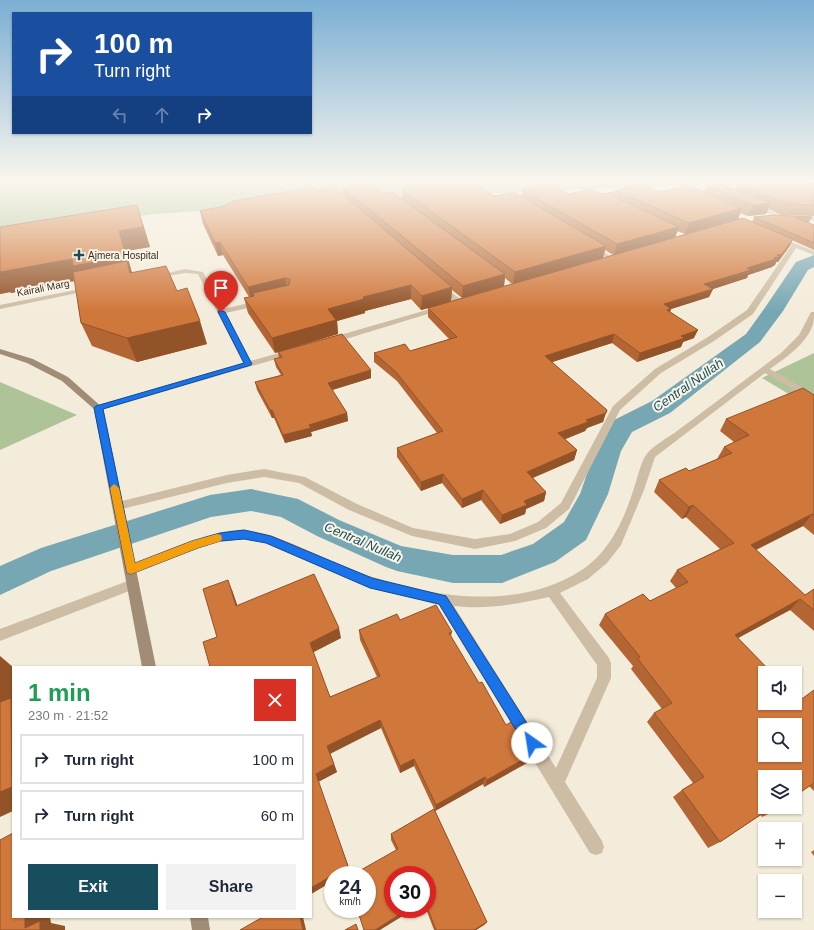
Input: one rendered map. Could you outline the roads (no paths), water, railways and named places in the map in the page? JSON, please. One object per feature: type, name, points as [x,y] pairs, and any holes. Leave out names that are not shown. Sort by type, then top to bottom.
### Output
[{"type":"main road","points":[[0,350],[30,361],[65,379],[98,408],[149,666]]},
{"type":"main road","points":[[199,918],[201,930]]},
{"type":"street","points":[[781,239],[814,253]]},
{"type":"street","points":[[587,244],[613,259]]},
{"type":"street","points":[[119,511],[228,479],[264,474],[302,480],[353,506],[412,532],[475,544],[511,538],[542,525],[565,506],[616,408],[658,371],[711,339],[750,312],[795,245]]},
{"type":"street","points":[[153,276],[183,270],[194,270],[201,273],[248,364]]},
{"type":"street","points":[[324,342],[456,304],[435,282]]},
{"type":"street","name":"Kairali Marg","points":[[0,307],[99,287]]},
{"type":"street","points":[[221,312],[267,301]]},
{"type":"street","points":[[130,565],[220,537],[244,534],[267,539],[370,583],[442,600],[476,603],[511,600],[552,591],[584,575],[603,560],[617,542],[639,490],[651,455],[765,370],[800,341],[810,325],[814,315]]},
{"type":"street","points":[[98,408],[301,349]]},
{"type":"street","points":[[765,370],[814,398]]},
{"type":"street","points":[[0,635],[133,584]]},
{"type":"street","points":[[552,591],[604,663],[604,678],[557,782]]},
{"type":"street","points":[[442,600],[557,782],[596,847]]},
{"type":"waterway","name":"Central Nullah","points":[[0,581],[41,561],[210,506],[251,500],[288,507],[328,528],[397,558],[453,569],[502,569],[544,553],[575,531],[594,494],[608,451],[623,426],[661,407],[753,338],[773,311],[787,287],[802,266],[814,260]]},
{"type":"place","name":"Ajmera Hospital","points":[[79,255]]}]
